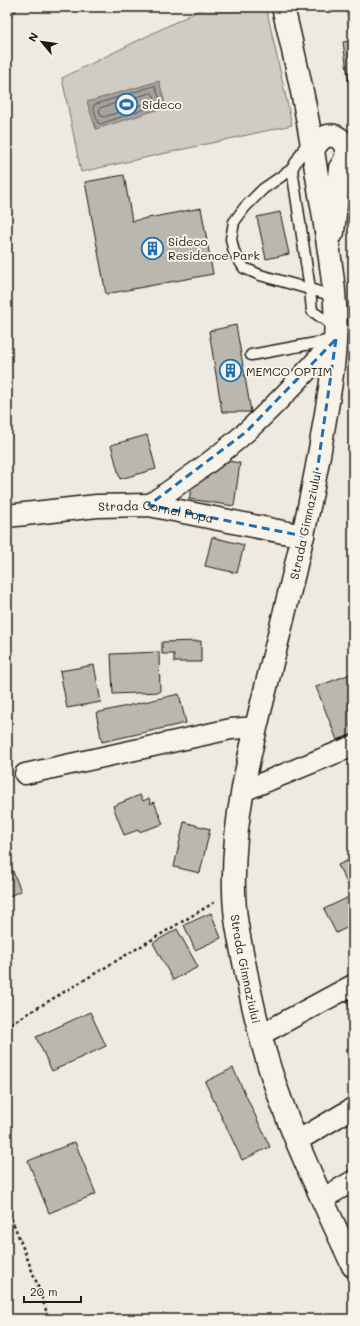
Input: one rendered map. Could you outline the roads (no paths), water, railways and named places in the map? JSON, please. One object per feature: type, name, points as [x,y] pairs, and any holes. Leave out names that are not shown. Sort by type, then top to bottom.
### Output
[{"type":"main road","points":[[283,7],[302,90],[330,142],[347,148],[348,155],[345,163],[349,169],[345,187],[336,205],[330,255]]},
{"type":"main road","points":[[302,90],[330,142]]},
{"type":"main road","points":[[316,114],[324,123],[335,129],[330,142],[330,255]]},
{"type":"main road","name":"Strada Gimnaziului","points":[[330,255],[336,333],[332,373],[319,458],[303,536],[256,727],[243,791],[236,839],[234,892],[238,926],[254,1009],[260,1035],[277,1089],[297,1141],[353,1266]]},
{"type":"main road","name":"Strada Cornel Popa","points":[[7,516],[97,506],[149,505],[303,536]]},
{"type":"street","points":[[149,505],[210,462],[275,406],[336,333]]},
{"type":"street","points":[[25,774],[231,729],[256,727]]},
{"type":"street","points":[[243,791],[353,746]]},
{"type":"street","points":[[260,1035],[353,985]]},
{"type":"street","points":[[297,1141],[353,1108]]},
{"type":"street","points":[[322,1199],[353,1181]]},
{"type":"lane","points":[[330,142],[263,190],[245,207],[234,222],[231,239],[234,252],[244,268],[260,275],[334,296]]},
{"type":"lane","points":[[292,169],[312,311],[336,333]]},
{"type":"lane","points":[[251,355],[336,333]]},
{"type":"water","points":[[7,7],[20,7],[7,20]]},
{"type":"water","name":"Sideco","points":[[159,81],[166,107],[96,129],[87,102]]},
{"type":"place","name":"Sideco","points":[[127,104]]},
{"type":"place","name":"Sideco Residence Park","points":[[153,248]]},
{"type":"place","name":"MEMCO OPTIM","points":[[230,371]]}]
